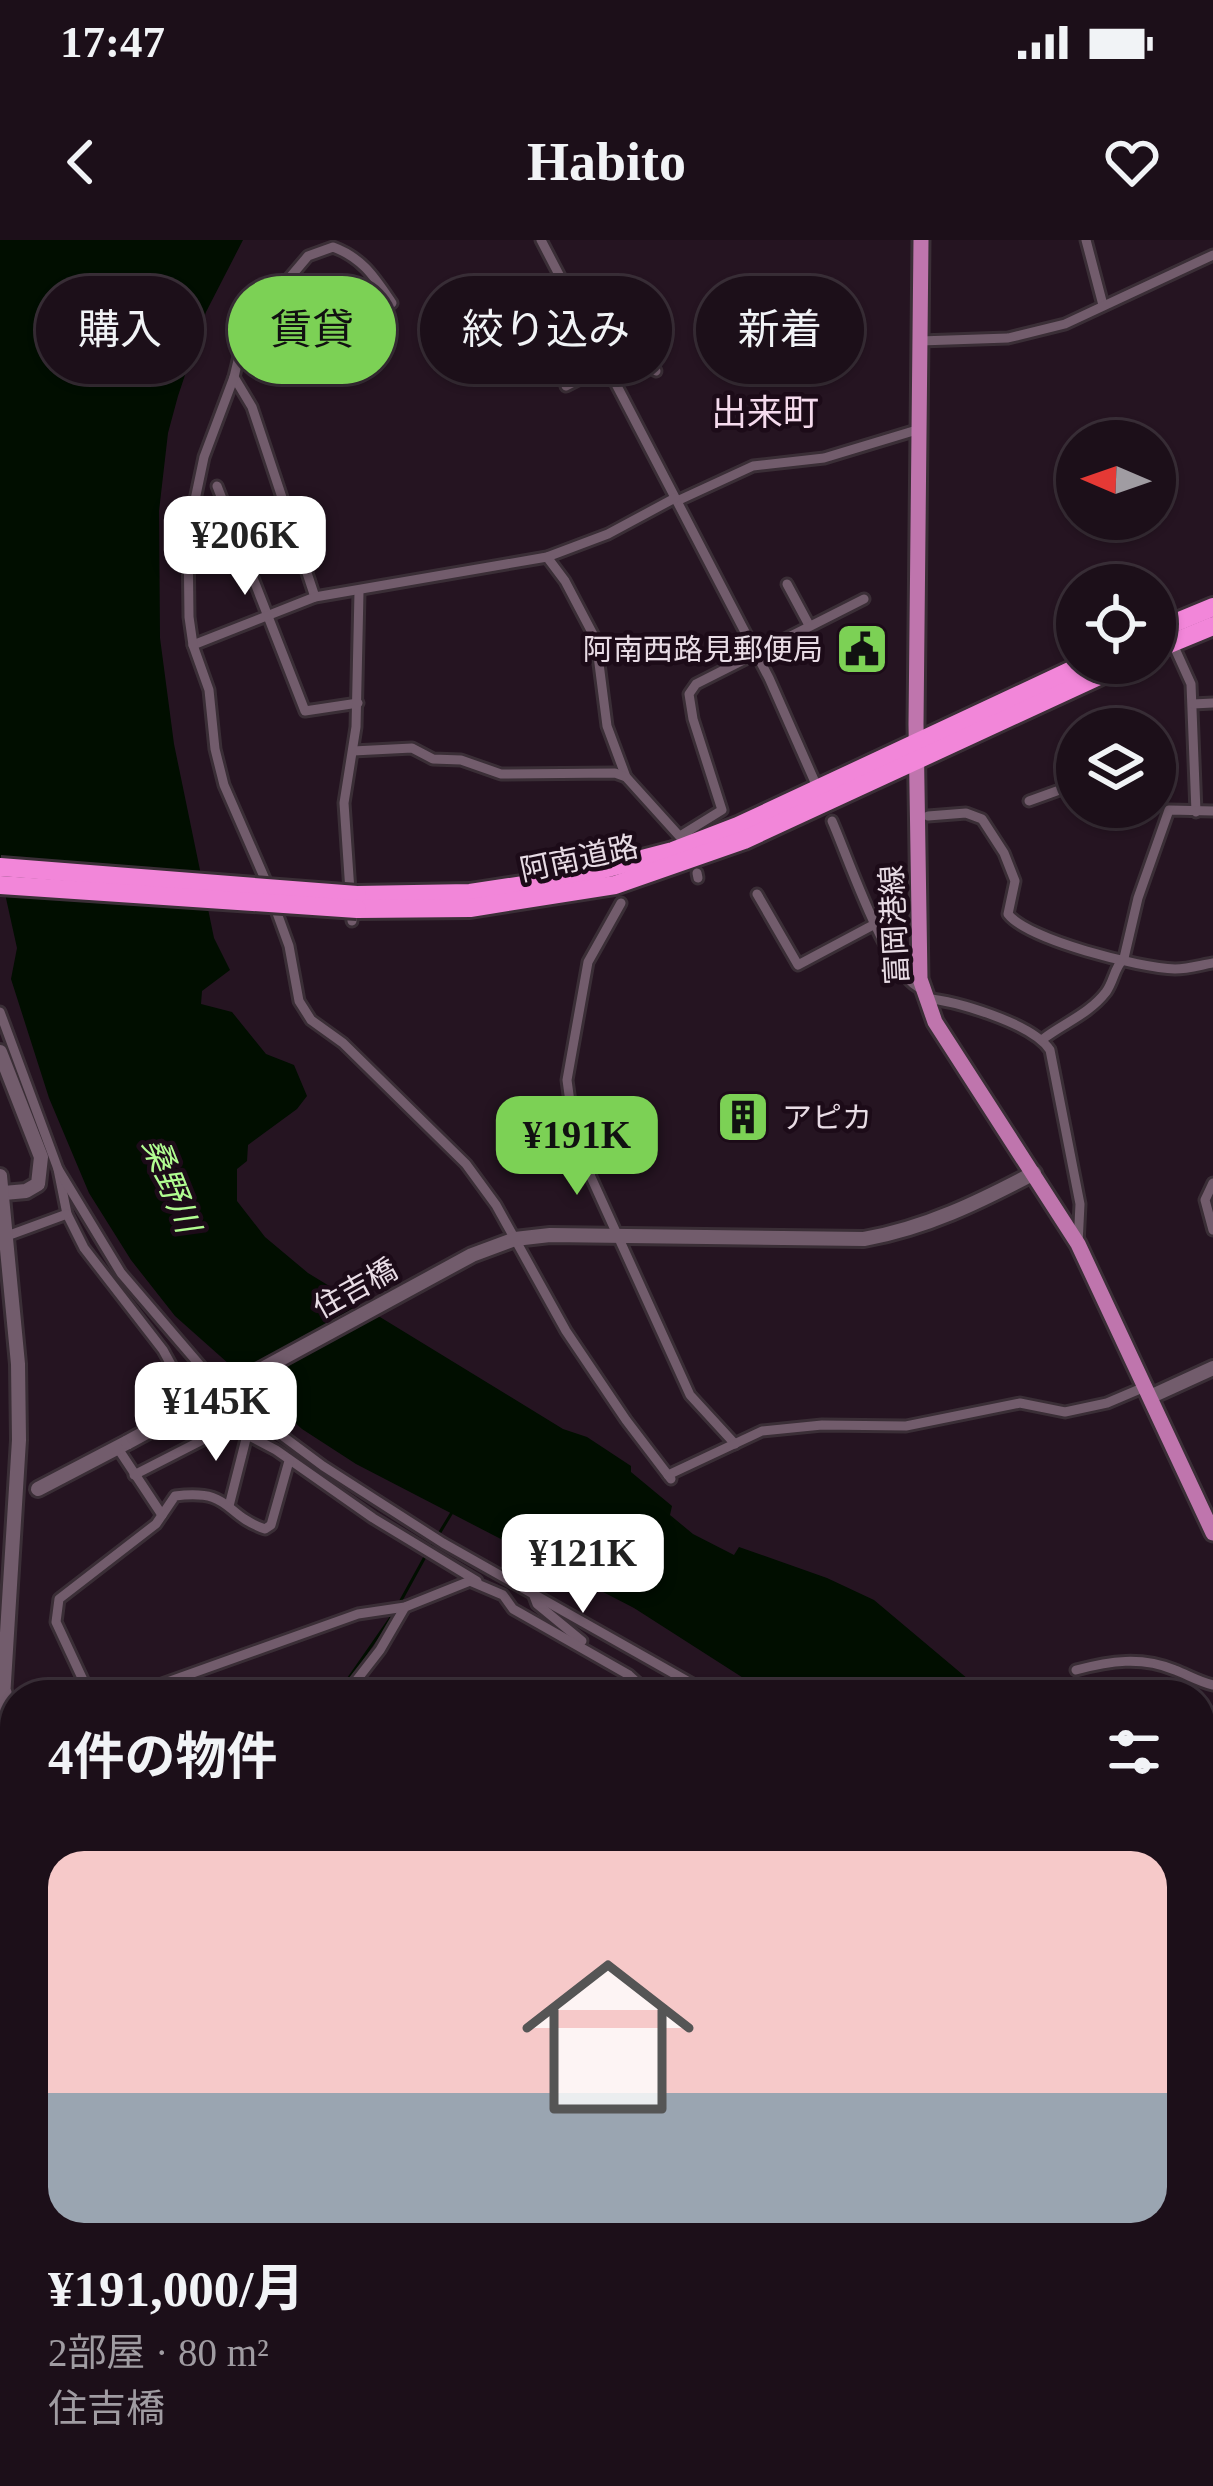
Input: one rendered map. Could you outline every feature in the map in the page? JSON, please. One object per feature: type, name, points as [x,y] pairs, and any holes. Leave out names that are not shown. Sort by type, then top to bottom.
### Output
[{"type":"highway","points":[[1176,631],[1213,608]]},
{"type":"highway","points":[[1176,636],[1213,626]]},
{"type":"highway","name":"阿南道路","points":[[0,885],[356,908],[470,908],[615,885],[744,840],[1056,680]]},
{"type":"highway","name":"阿南道路","points":[[0,866],[356,908],[470,893],[608,869],[673,851],[1077,684]]},
{"type":"main road","name":"富岡港線","points":[[921,240],[916,752],[917,956],[923,993],[935,1022],[1078,1244],[1213,1533]]},
{"type":"street","points":[[541,240],[560,276]]},
{"type":"street","points":[[1086,240],[1103,305]]},
{"type":"street","points":[[291,276],[308,256],[333,247],[364,263],[373,276]]},
{"type":"street","points":[[920,341],[1008,338],[1065,324],[1213,255]]},
{"type":"street","points":[[232,384],[192,500],[187,568],[193,645],[209,689],[224,784],[246,829],[289,946],[299,1001],[311,1020],[343,1043],[466,1163],[566,1331],[670,1477],[762,1431],[821,1425],[906,1426],[1020,1403],[1065,1412],[1149,1391],[1213,1368]]},
{"type":"street","points":[[239,384],[252,407],[315,597]]},
{"type":"street","points":[[566,386],[570,384]]},
{"type":"street","points":[[618,384],[755,652],[818,789]]},
{"type":"street","points":[[193,645],[315,597],[547,557],[608,534],[753,466],[824,458],[920,429]]},
{"type":"street","points":[[217,485],[305,711],[358,703]]},
{"type":"street","points":[[547,557],[566,580],[596,640],[607,726],[626,777],[681,837],[722,810],[693,718],[689,694],[696,684],[864,598]]},
{"type":"street","points":[[788,584],[809,625]]},
{"type":"street","points":[[356,908],[344,803],[358,703],[359,592]]},
{"type":"street","points":[[1176,663],[1191,683],[1196,812]]},
{"type":"street","points":[[1193,704],[1213,703]]},
{"type":"street","points":[[353,751],[412,748],[433,759],[461,760],[501,774],[615,773],[626,777]]},
{"type":"street","points":[[1029,801],[1056,791]]},
{"type":"street","points":[[1176,811],[1213,812]]},
{"type":"street","points":[[928,817],[966,813],[982,819],[1015,881],[1008,914],[1017,926],[1069,946],[1167,968],[1213,963]]},
{"type":"street","points":[[832,821],[888,954],[911,986],[1043,1040],[1057,1073],[1070,1138],[1081,1204],[1078,1244]]},
{"type":"street","points":[[1043,1040],[1102,996],[1124,958],[1138,898],[1163,828]]},
{"type":"street","points":[[757,895],[798,965],[875,923]]},
{"type":"street","points":[[621,903],[588,962],[567,1080],[591,1177],[691,1395],[735,1444]]},
{"type":"street","points":[[0,1012],[58,1169],[67,1214],[109,1284],[163,1349],[186,1392],[226,1424],[503,1595],[513,1609],[634,1680]]},
{"type":"street","points":[[0,1052],[42,1168],[38,1184],[26,1191],[4,1193]]},
{"type":"street","points":[[58,1169],[121,1273],[220,1392],[443,1543],[685,1680]]},
{"type":"street","points":[[512,1240],[620,1236],[864,1239],[956,1213],[1034,1173]]},
{"type":"street","points":[[0,1176],[18,1364],[5,1680]]},
{"type":"street","points":[[1213,1183],[1205,1200],[1213,1230]]},
{"type":"street","points":[[7,1236],[67,1214]]},
{"type":"street","name":"住吉橋","points":[[15,1509],[38,1489],[458,1262],[512,1240]]},
{"type":"street","points":[[134,1475],[226,1424]]},
{"type":"street","points":[[229,1506],[247,1435]]},
{"type":"street","points":[[122,1444],[134,1475],[162,1515]]},
{"type":"street","points":[[83,1680],[56,1622],[56,1606],[180,1495],[214,1495],[260,1528],[271,1525],[289,1461]]},
{"type":"street","points":[[17,1474],[24,1484],[38,1489]]},
{"type":"street","points":[[177,1680],[358,1614],[400,1607],[477,1581]]},
{"type":"street","points":[[534,1596],[537,1604],[593,1654]]},
{"type":"street","points":[[356,1680],[380,1651],[400,1607]]},
{"type":"street","points":[[1076,1670],[1128,1660],[1172,1668],[1201,1680]]},
{"type":"street","points":[[0,2424],[0,2462]]},
{"type":"water","name":"桑野川","points":[[0,240],[243,240],[204,318],[204,276],[36,276],[36,384],[182,384],[168,433],[159,511],[160,638],[174,744],[214,938],[230,970],[202,991],[201,1004],[232,1012],[266,1054],[294,1065],[307,1096],[297,1109],[248,1145],[247,1161],[237,1169],[237,1201],[265,1237],[308,1273],[631,1466],[631,1472],[672,1506],[670,1515],[693,1534],[734,1555],[739,1547],[874,1600],[969,1680],[747,1680],[634,1608],[356,1464],[302,1429],[175,1316],[131,1260],[89,1193],[49,1098],[11,979],[17,948],[0,871]]},
{"type":"waterway","points":[[431,1547],[451,1514]]},
{"type":"waterway","points":[[399,1604],[426,1555]]},
{"type":"waterway","points":[[347,1680],[394,1613]]},
{"type":"place","name":"阿南西路見郵便局","points":[[862,649]]},
{"type":"place","name":"アピカ","points":[[743,1117]]},
{"type":"district","name":"出来町","points":[[765,413]]}]
